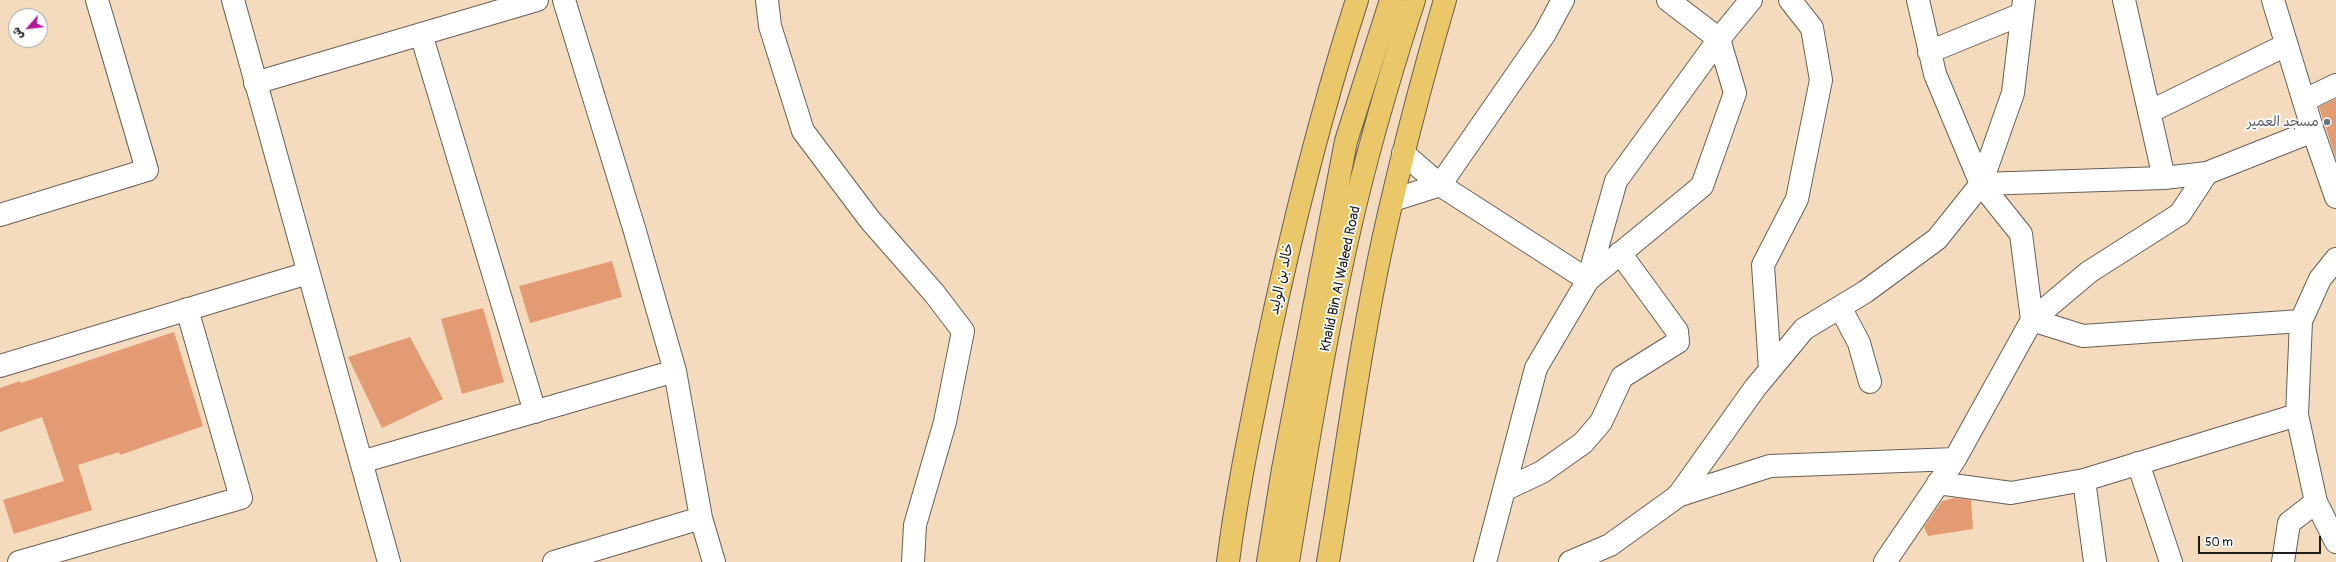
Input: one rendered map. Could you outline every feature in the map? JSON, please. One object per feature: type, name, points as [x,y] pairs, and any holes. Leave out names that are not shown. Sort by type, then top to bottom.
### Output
[{"type":"highway","name":"خالد بن الوليد","points":[[1228,562],[1237,492],[1291,234],[1336,65],[1357,0]]},
{"type":"highway","name":"Khalid Bin Al Waleed Road","points":[[1268,562],[1284,462],[1346,141],[1391,0]]},
{"type":"highway","name":"Khalid Bin Al Waleed Road","points":[[1288,562],[1324,354],[1349,235],[1397,52],[1414,0]]},
{"type":"highway","points":[[1328,562],[1364,339],[1383,240],[1403,154],[1445,0]]},
{"type":"street","points":[[0,215],[147,170],[97,0]]},
{"type":"street","points":[[232,0],[389,562]]},
{"type":"street","points":[[256,82],[537,0]]},
{"type":"street","points":[[564,0],[634,228],[675,371],[701,518],[714,562]]},
{"type":"street","points":[[767,0],[770,26],[803,131],[870,220],[934,293],[963,331],[945,422],[915,524],[913,562]]},
{"type":"street","points":[[1393,200],[1440,185],[1544,35],[1563,0]]},
{"type":"street","points":[[1588,280],[1702,186],[1735,94],[1719,39],[1668,0]]},
{"type":"street","points":[[1485,562],[1506,489],[1536,368],[1588,280],[1616,181],[1719,39],[1751,0]]},
{"type":"street","points":[[1770,369],[1763,265],[1797,199],[1821,80],[1812,28],[1790,0]]},
{"type":"street","points":[[1918,0],[1935,74],[1981,184],[2021,234],[2032,320]]},
{"type":"street","points":[[2124,0],[2164,178]]},
{"type":"street","points":[[2273,0],[2286,45],[2305,100],[2313,131],[2336,197]]},
{"type":"street","points":[[1929,52],[2023,7]]},
{"type":"street","points":[[1570,562],[1610,545],[1677,496],[1770,369],[1804,329],[1865,292],[1937,239],[1981,184],[2013,93],[2023,7]]},
{"type":"street","points":[[421,34],[535,412]]},
{"type":"street","points":[[2149,112],[2286,45]]},
{"type":"street","points":[[2305,100],[2336,85]]},
{"type":"street","points":[[1981,184],[2164,178],[2207,173],[2313,131]]},
{"type":"street","points":[[1403,154],[1440,185],[1588,280]]},
{"type":"street","points":[[1884,562],[1954,459],[2032,320],[2089,272],[2180,214],[2207,173]]},
{"type":"street","points":[[1506,489],[1542,472],[1583,443],[1601,422],[1622,377],[1678,342],[1677,331],[1620,254]]},
{"type":"street","points":[[2336,259],[2320,279],[2301,321],[2297,415],[2316,502],[2336,542]]},
{"type":"street","points":[[0,366],[308,273]]},
{"type":"street","points":[[1840,307],[1859,343],[1870,382]]},
{"type":"street","points":[[19,562],[241,498],[186,309]]},
{"type":"street","points":[[2032,320],[2083,336],[2301,321]]},
{"type":"street","points":[[361,462],[675,371]]},
{"type":"street","points":[[1938,483],[2011,493],[2084,480],[2297,415]]},
{"type":"street","points":[[1677,496],[1770,466],[1954,459]]},
{"type":"street","points":[[2138,463],[2171,562]]},
{"type":"street","points":[[2084,480],[2095,562]]},
{"type":"street","points":[[2283,562],[2289,523],[2316,502]]},
{"type":"street","points":[[554,562],[701,518]]},
{"type":"building","points":[[2336,99],[2336,159],[2319,107]]},
{"type":"building","points":[[612,261],[622,297],[530,323],[519,286]]},
{"type":"building","points":[[483,308],[504,382],[462,394],[441,319]]},
{"type":"building","points":[[174,332],[203,426],[120,455],[119,452],[78,465],[92,510],[14,534],[3,500],[64,481],[42,417],[0,432],[0,388],[20,381],[21,383]]},
{"type":"building","points":[[410,337],[443,399],[382,428],[348,357]]},
{"type":"building","points":[[1954,498],[1971,500],[1973,529],[1928,536],[1924,527],[1942,501]]},
{"type":"place","name":"مسجد العمير","points":[[2327,122]]}]
